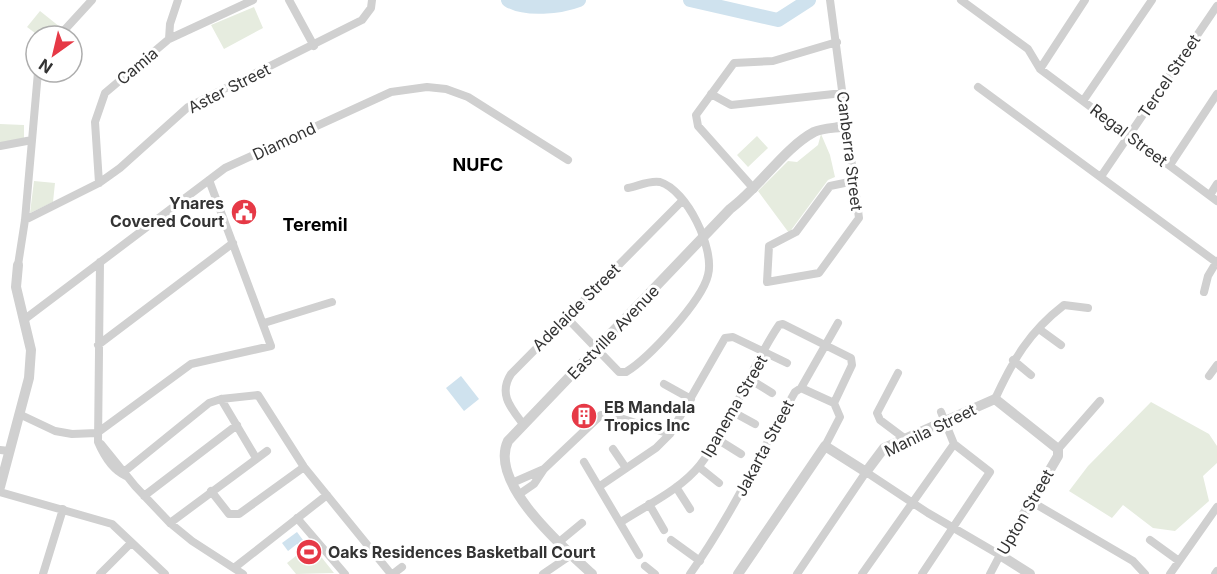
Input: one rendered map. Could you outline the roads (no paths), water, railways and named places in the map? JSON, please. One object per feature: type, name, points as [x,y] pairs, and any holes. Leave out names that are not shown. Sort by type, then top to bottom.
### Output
[{"type":"street","points":[[70,24],[92,0]]},
{"type":"street","points":[[169,39],[170,24],[178,0]]},
{"type":"street","name":"Camia","points":[[99,183],[95,122],[100,101],[105,93],[169,39],[254,0]]},
{"type":"street","points":[[289,0],[314,46]]},
{"type":"street","name":"Aster Street","points":[[25,220],[99,183],[120,168],[188,107],[362,20],[371,8],[372,0]]},
{"type":"street","name":"Canberra Street","points":[[830,0],[859,218],[819,273],[767,282],[771,244],[796,232],[830,186],[854,181]]},
{"type":"street","name":"Regal Street","points":[[961,0],[1028,49],[1040,69],[1213,198]]},
{"type":"street","points":[[1040,69],[1085,0]]},
{"type":"street","points":[[1083,101],[1152,0]]},
{"type":"street","name":"Tercel Street","points":[[1102,175],[1217,6]]},
{"type":"street","points":[[754,189],[696,122],[696,115],[737,62],[773,61],[837,42]]},
{"type":"street","points":[[0,486],[5,451],[29,378],[31,350],[26,320],[16,287],[25,220],[37,84]]},
{"type":"street","name":"Diamond","points":[[26,320],[209,180],[246,158],[391,92],[427,87],[468,97],[568,160]]},
{"type":"street","points":[[978,87],[1102,175],[1217,262],[1208,276],[1204,292]]},
{"type":"street","points":[[711,94],[731,105],[843,93]]},
{"type":"street","points":[[1170,165],[1217,94]]},
{"type":"street","name":"Eastville Avenue","points":[[592,574],[558,542],[518,495],[503,455],[508,441],[730,209],[810,135],[816,131],[846,126]]},
{"type":"street","points":[[0,146],[32,140]]},
{"type":"street","points":[[19,414],[55,431],[98,437],[191,364],[271,345],[209,180]]},
{"type":"street","points":[[566,316],[618,372],[624,373],[629,371],[694,304],[708,276],[709,253],[704,238],[682,201],[671,188],[658,182],[628,188]]},
{"type":"street","points":[[1213,198],[1217,184]]},
{"type":"street","name":"Adelaide Street","points":[[523,424],[508,403],[504,392],[508,378],[566,316],[682,201]]},
{"type":"street","points":[[98,345],[233,243]]},
{"type":"street","points":[[100,262],[98,437],[104,456],[120,473],[125,473],[170,523],[192,541],[243,574]]},
{"type":"street","points":[[264,324],[332,302]]},
{"type":"street","points":[[995,399],[1021,346],[1064,305],[1088,308]]},
{"type":"street","name":"Jakarta Street","points":[[690,574],[728,517],[795,392],[801,388],[838,323]]},
{"type":"street","name":"Ipanema Street","points":[[621,522],[676,487],[699,467],[733,412],[780,325],[783,324],[826,344]]},
{"type":"street","points":[[1039,329],[1061,345]]},
{"type":"street","points":[[600,486],[656,448],[670,434],[725,338],[733,337],[787,363]]},
{"type":"street","points":[[826,344],[851,358],[853,363],[834,403]]},
{"type":"street","points":[[1013,360],[1031,375]]},
{"type":"street","points":[[1209,376],[1217,365]]},
{"type":"street","points":[[898,373],[877,413],[880,420],[904,438]]},
{"type":"street","points":[[750,380],[772,393]]},
{"type":"street","points":[[664,384],[691,399]]},
{"type":"street","points":[[738,574],[825,446],[840,417],[834,403],[801,388]]},
{"type":"street","points":[[125,473],[209,403],[221,399],[260,396],[304,467],[392,574],[402,567]]},
{"type":"street","points":[[221,399],[256,458]]},
{"type":"street","name":"Manila Street","points":[[797,574],[880,452],[943,417],[995,399],[1059,449]]},
{"type":"street","points":[[1059,449],[1100,401]]},
{"type":"street","points":[[733,412],[755,424]]},
{"type":"street","points":[[518,495],[534,483],[544,469],[601,415],[610,415],[670,434]]},
{"type":"street","points":[[922,574],[990,472],[954,444],[943,417]]},
{"type":"street","points":[[144,495],[237,425]]},
{"type":"street","points":[[717,439],[741,454]]},
{"type":"street","points":[[861,574],[954,444]]},
{"type":"street","points":[[825,446],[912,503],[1030,574]]},
{"type":"street","points":[[613,449],[626,468]]},
{"type":"street","name":"Upton Street","points":[[990,574],[1058,456],[1059,449]]},
{"type":"street","points":[[170,523],[267,451]]},
{"type":"street","points":[[584,462],[639,555]]},
{"type":"street","points":[[211,491],[229,514],[239,514],[304,467]]},
{"type":"street","points":[[699,467],[719,483]]},
{"type":"street","points":[[512,483],[544,469]]},
{"type":"street","points":[[676,487],[690,509]]},
{"type":"street","points":[[0,492],[111,524],[165,574]]},
{"type":"street","points":[[234,568],[327,495]]},
{"type":"street","points":[[1032,502],[1133,561],[1145,574]]},
{"type":"street","points":[[649,504],[664,530]]},
{"type":"street","points":[[1170,574],[1217,507]]},
{"type":"street","points":[[43,574],[63,509]]},
{"type":"street","points":[[297,518],[345,574]]},
{"type":"street","points":[[558,542],[582,523]]},
{"type":"street","points":[[671,540],[699,561]]},
{"type":"street","points":[[1150,540],[1179,561]]},
{"type":"street","points":[[100,574],[131,543]]},
{"type":"street","points":[[543,574],[571,555]]},
{"type":"street","points":[[645,566],[655,574]]},
{"type":"water","points":[[461,376],[479,399],[464,411],[446,388]]},
{"type":"water","points":[[297,532],[306,544],[301,548],[297,544],[288,551],[282,543]]},
{"type":"waterway","points":[[508,0],[533,7],[579,0]]},
{"type":"waterway","points":[[690,0],[778,20],[809,0]]},
{"type":"place","name":"Ynares Covered Court","points":[[244,212]]},
{"type":"place","name":"EB Mandala Tropics Inc","points":[[584,416]]},
{"type":"place","name":"Oaks Residences Basketball Court","points":[[309,552]]},
{"type":"district","name":"NUFC","points":[[478,165]]},
{"type":"district","name":"Teremil","points":[[315,225]]}]
